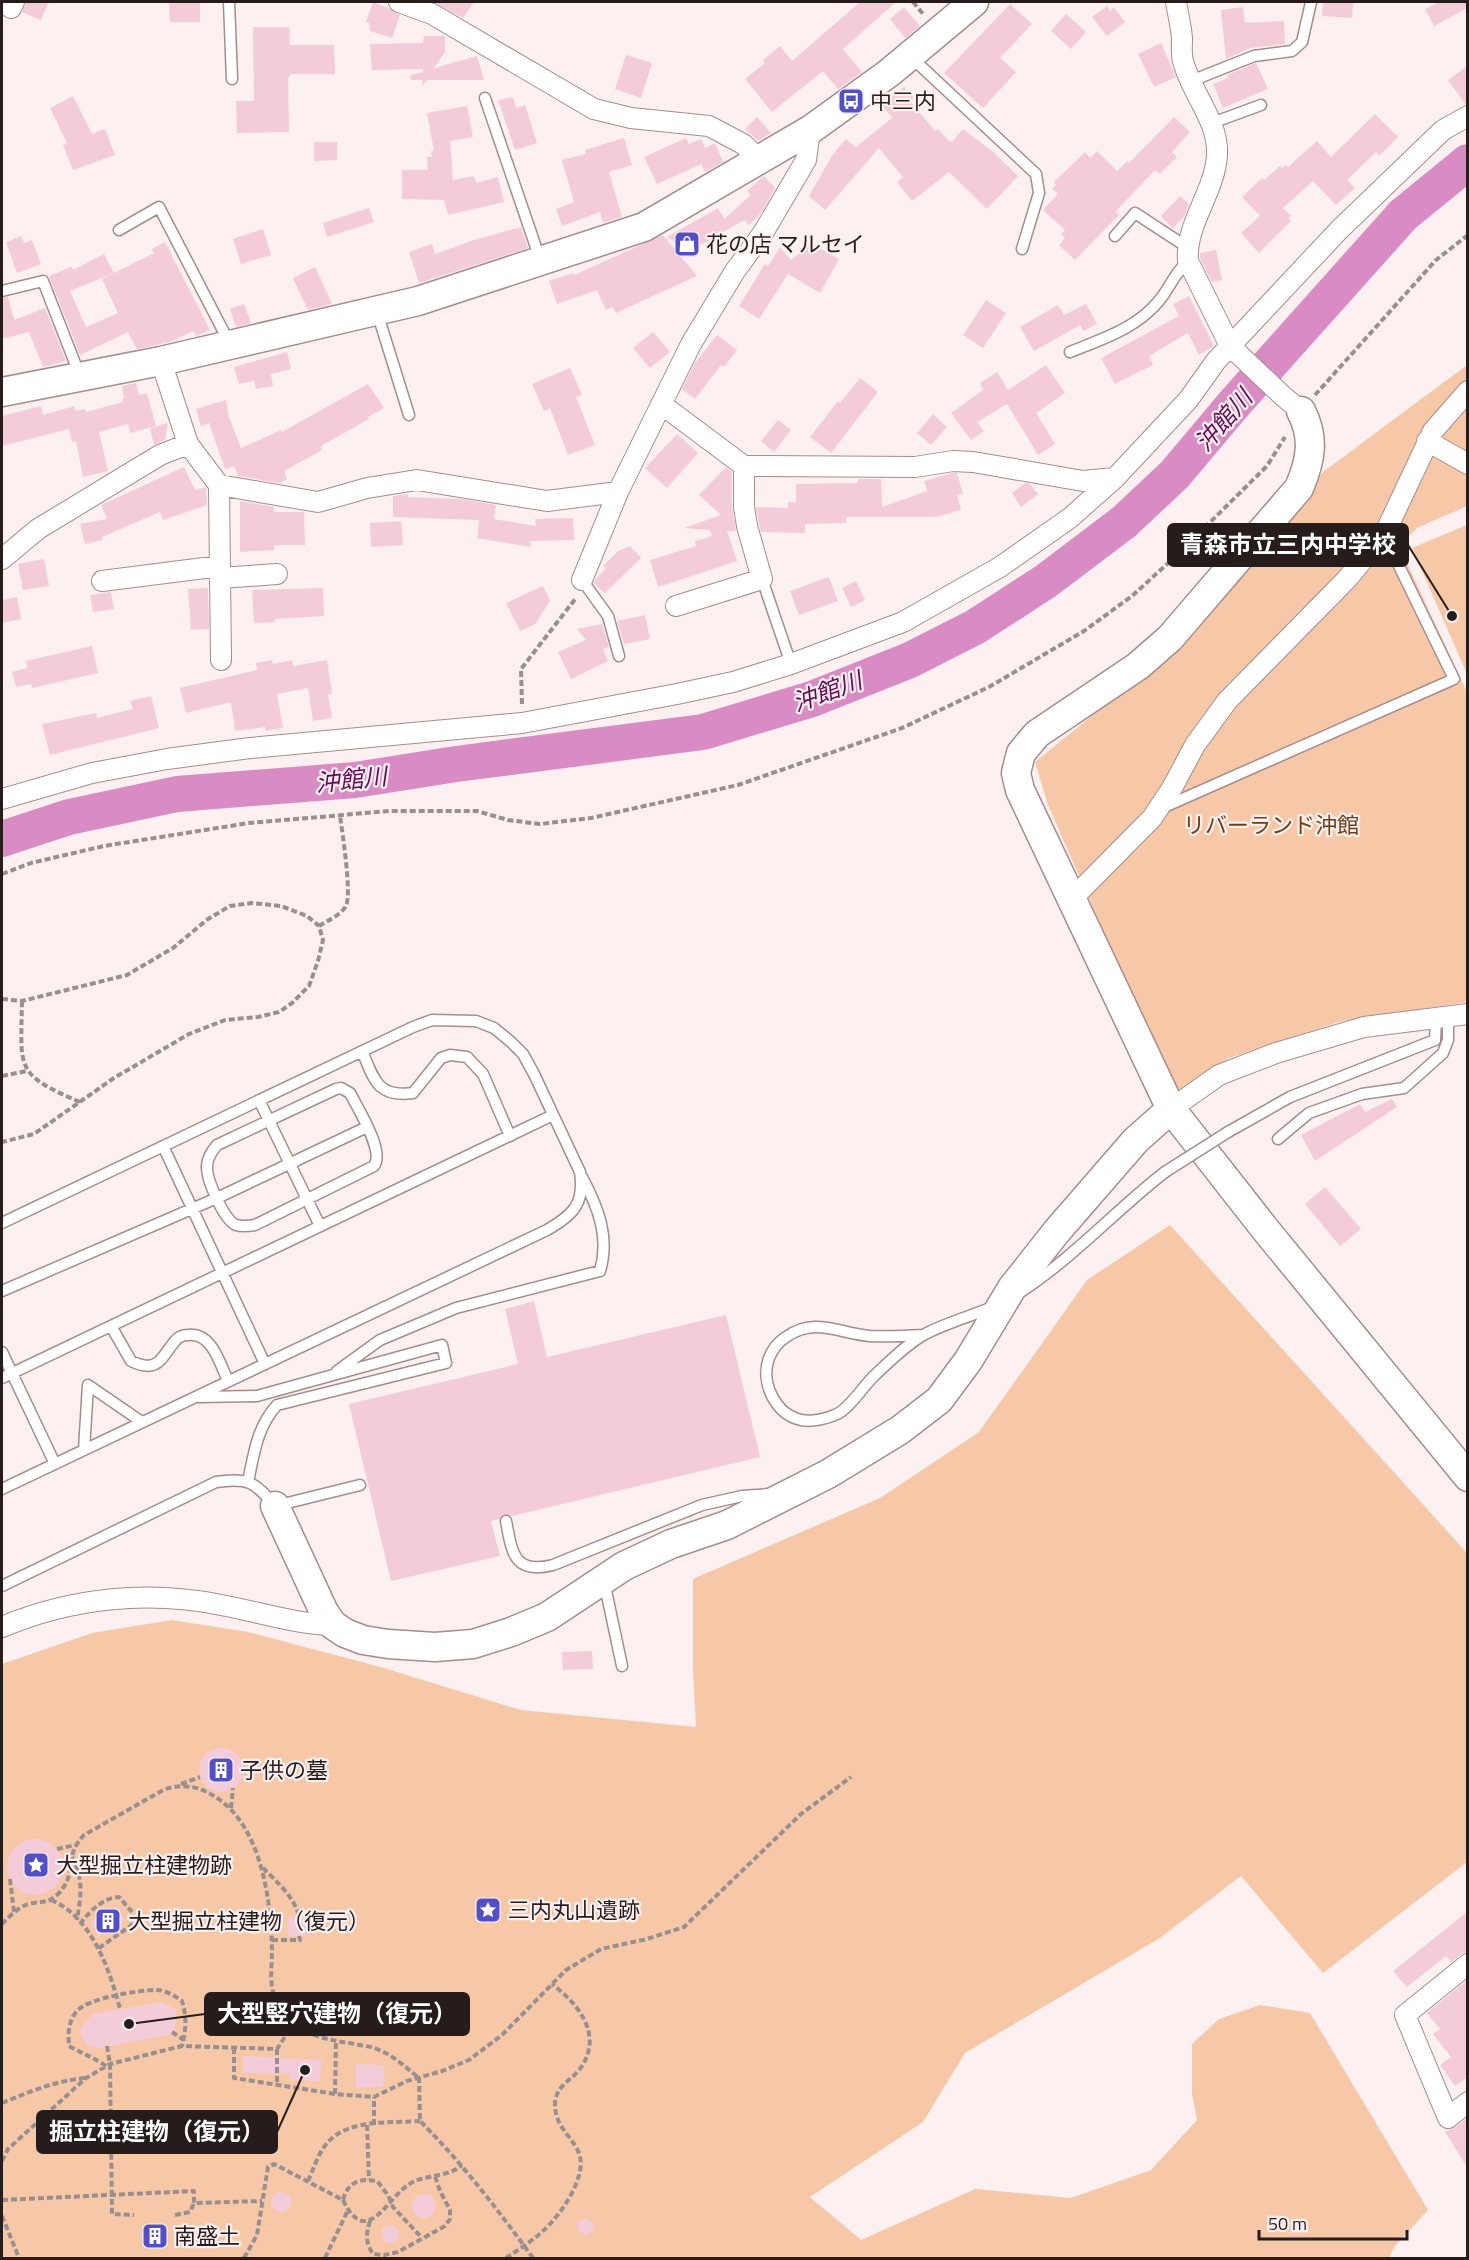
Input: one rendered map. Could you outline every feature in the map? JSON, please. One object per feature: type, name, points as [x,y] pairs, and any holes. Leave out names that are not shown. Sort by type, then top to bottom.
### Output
[{"type":"street","points":[[399,2],[436,8],[594,110],[631,118],[709,126],[743,144],[760,160]]},
{"type":"street","points":[[2,392],[160,362],[417,302],[644,227],[810,130],[974,2]]},
{"type":"street","points":[[1176,2],[1183,59],[1212,123],[1217,155],[1205,201],[1191,231],[1187,254],[1234,351],[1293,404],[1309,425],[1308,466],[1299,488],[1170,638],[1138,666],[1037,734],[1021,753],[1016,773],[1020,790],[1171,1109],[1265,1229],[1467,1477]]},
{"type":"street","points":[[2,799],[92,773],[167,759],[250,748],[522,723],[688,691],[733,682],[791,664],[903,622],[990,573],[1070,518],[1115,478],[1188,400],[1216,361],[1234,351],[1339,230],[1443,130],[1467,116]]},
{"type":"street","points":[[582,580],[618,492],[712,308],[763,233],[806,160],[810,130]]},
{"type":"street","points":[[160,362],[188,444],[219,485],[221,660]]},
{"type":"street","points":[[1072,899],[1152,818],[1195,745],[1227,701],[1346,580],[1384,535],[1427,441],[1467,391]]},
{"type":"street","points":[[661,404],[744,466],[915,468],[953,461],[974,462],[1037,475],[1083,481],[1115,478]]},
{"type":"street","points":[[1427,441],[1467,464]]},
{"type":"street","points":[[2,558],[38,529],[160,455],[188,444]]},
{"type":"street","points":[[676,606],[762,579],[747,526],[744,507],[744,466]]},
{"type":"street","points":[[219,485],[318,502],[367,488],[417,480],[547,501],[618,492]]},
{"type":"street","points":[[102,581],[220,572],[277,574]]},
{"type":"street","points":[[275,1506],[324,1612],[333,1625],[345,1633],[363,1640],[388,1644],[435,1647],[473,1644],[511,1632],[547,1617],[624,1566],[671,1544],[727,1525],[828,1474],[900,1430],[939,1400],[969,1361],[1012,1288],[1057,1231],[1136,1140],[1171,1109],[1220,1076],[1276,1053],[1364,1027],[1451,1017]]},
{"type":"street","points":[[2,1628],[25,1617],[72,1605],[125,1597],[175,1598],[220,1604],[307,1624],[333,1625]]},
{"type":"street","points":[[1467,1964],[1405,2015],[1448,2118],[1467,2102]]},
{"type":"lane","points":[[229,2],[232,79]]},
{"type":"lane","points":[[1191,81],[1254,56],[1292,51],[1302,42],[1311,2]]},
{"type":"lane","points":[[909,55],[1036,174],[1039,194],[1022,249]]},
{"type":"lane","points":[[485,98],[541,262]]},
{"type":"lane","points":[[1212,123],[1261,105]]},
{"type":"lane","points":[[120,230],[159,207],[231,345]]},
{"type":"lane","points":[[1070,352],[1129,327],[1147,315],[1161,300],[1187,254],[1135,213],[1115,236]]},
{"type":"lane","points":[[2,291],[43,281],[80,377]]},
{"type":"lane","points":[[376,311],[409,415]]},
{"type":"lane","points":[[1158,809],[1454,679],[1384,535]]},
{"type":"lane","points":[[762,579],[791,664]]},
{"type":"lane","points":[[582,580],[608,616],[619,656]]},
{"type":"lane","points":[[924,1335],[868,1336],[808,1326],[796,1330],[773,1349],[768,1361],[767,1377],[770,1392],[778,1405],[802,1420],[820,1419],[839,1414],[874,1376],[924,1335],[1003,1304],[1047,1275],[1135,1195],[1165,1172],[1228,1132],[1290,1097],[1435,1040],[1451,1017]]},
{"type":"lane","points":[[1278,1139],[1309,1113],[1362,1094],[1404,1088],[1443,1053],[1448,1040],[1451,1017]]},
{"type":"lane","points":[[2,1223],[362,1051],[432,1020],[476,1021],[494,1028],[523,1054],[597,1206],[604,1236],[605,1255],[600,1271],[456,1308],[380,1340],[332,1375]]},
{"type":"lane","points":[[362,1051],[375,1082],[384,1091],[401,1095],[413,1093],[441,1058],[450,1055],[467,1057],[483,1074],[510,1136]]},
{"type":"lane","points":[[341,1088],[350,1093],[367,1127],[378,1155],[374,1166],[255,1225],[235,1224],[228,1218],[207,1175],[208,1160],[217,1145],[336,1089],[341,1088]]},
{"type":"lane","points":[[259,1101],[320,1226]]},
{"type":"lane","points":[[7,1376],[553,1115]]},
{"type":"lane","points":[[2,1291],[217,1198],[367,1127]]},
{"type":"lane","points":[[163,1146],[265,1364]]},
{"type":"lane","points":[[2,1489],[563,1220],[575,1209],[580,1197],[582,1186],[580,1172]]},
{"type":"lane","points":[[111,1326],[131,1361],[147,1366],[157,1364],[176,1340],[184,1335],[194,1334],[201,1337],[213,1348],[228,1381]]},
{"type":"lane","points":[[196,1396],[257,1396],[442,1345],[446,1363],[277,1405],[267,1416],[257,1438],[248,1482]]},
{"type":"lane","points":[[2,1352],[7,1376],[55,1464]]},
{"type":"lane","points":[[84,1450],[88,1385],[142,1422]]},
{"type":"lane","points":[[2,1586],[216,1482],[235,1479],[248,1482],[260,1487],[275,1506],[360,1485]]},
{"type":"lane","points":[[506,1521],[512,1550],[517,1560],[526,1566],[540,1569],[702,1505],[742,1496],[791,1493]]},
{"type":"lane","points":[[603,1580],[622,1666]]},
{"type":"path","points":[[2,874],[31,863],[105,846],[249,822],[389,811],[477,811],[508,820],[540,824],[591,818],[738,785],[902,728],[989,687],[1084,631],[1132,596],[1267,466],[1293,404],[1436,260],[1467,235]]},
{"type":"path","points":[[522,723],[521,669],[575,601],[582,580]]},
{"type":"path","points":[[319,926],[337,915],[346,906],[347,887],[340,814]]},
{"type":"path","points":[[2,999],[22,1001],[127,975],[173,948],[208,919],[230,906],[252,903],[281,906],[307,916],[319,926],[323,940],[309,986],[279,1012],[258,1017],[225,1020],[189,1034],[114,1078],[34,1134],[2,1142]]},
{"type":"path","points":[[22,1001],[21,1053],[27,1071],[50,1089],[81,1102]]},
{"type":"path","points":[[2,1076],[27,1071]]},
{"type":"path","points":[[2,1924],[14,1912],[28,1904],[40,1904],[51,1900],[67,1882],[72,1870],[72,1857],[76,1845],[84,1835],[165,1789],[200,1777]]},
{"type":"path","points":[[234,2048],[234,2078],[335,2094],[374,2097],[419,2077],[469,2060],[502,2035],[566,1970],[601,1949],[647,1939],[684,1927],[801,1815],[851,1777]]},
{"type":"path","points":[[178,1785],[209,1792],[231,1809],[247,1835],[262,1867],[267,1886],[272,1940],[273,1994],[294,2023],[306,2032],[336,2041],[376,2048],[392,2056],[419,2077]]},
{"type":"path","points":[[231,1809],[233,1788]]},
{"type":"path","points":[[57,1849],[76,1845]]},
{"type":"path","points":[[72,1857],[80,1874],[77,1920]]},
{"type":"path","points":[[262,1867],[291,1900],[298,1911],[299,1918]]},
{"type":"path","points":[[10,1879],[14,1912]]},
{"type":"path","points":[[80,1924],[91,1910],[110,1898],[119,1897],[132,1913],[132,1924],[99,1948]]},
{"type":"path","points":[[51,1900],[65,1905],[99,1948],[120,2009]]},
{"type":"path","points":[[272,1940],[300,1940],[299,1936]]},
{"type":"path","points":[[506,2259],[543,2231],[565,2204],[575,2187],[581,2166],[579,2151],[559,2124],[555,2102],[559,2089],[581,2067],[587,2055],[589,2038],[586,2022],[577,2007],[570,1998],[552,1984]]},
{"type":"path","points":[[108,2065],[69,2046],[69,2023],[77,2010],[117,1995],[159,1989],[182,2001],[186,2012],[182,2046]]},
{"type":"path","points":[[277,2085],[277,2049],[294,2023]]},
{"type":"path","points":[[172,2032],[184,2040]]},
{"type":"path","points":[[335,2094],[336,2041]]},
{"type":"path","points":[[107,2046],[112,2214],[134,2215]]},
{"type":"path","points":[[2,2161],[8,2149],[86,2078],[108,2065],[182,2046],[277,2049]]},
{"type":"path","points":[[419,2077],[420,2121],[462,2165],[507,2221],[533,2259]]},
{"type":"path","points":[[2,2103],[47,2085],[64,2080],[86,2078]]},
{"type":"path","points":[[374,2097],[374,2125]]},
{"type":"path","points":[[308,2181],[320,2154],[330,2140],[349,2128],[420,2121]]},
{"type":"path","points":[[367,2125],[369,2180]]},
{"type":"path","points":[[244,2259],[257,2235],[268,2167],[274,2164],[344,2200]]},
{"type":"path","points":[[422,2238],[390,2202],[377,2181],[364,2179],[352,2184],[346,2190],[344,2200],[348,2210],[353,2216],[363,2221],[370,2221],[385,2211],[390,2202],[409,2184],[454,2172],[462,2165]]},
{"type":"path","points":[[370,2221],[366,2233],[367,2245],[373,2253],[384,2255],[398,2252],[445,2226],[450,2219],[450,2210],[435,2176]]},
{"type":"path","points":[[2,2200],[194,2191],[194,2204],[190,2212],[175,2215]]},
{"type":"path","points":[[194,2204],[262,2201]]},
{"type":"path","points":[[325,2259],[348,2210]]},
{"type":"path","points":[[2,2216],[19,2259]]},
{"type":"green space","name":"リバーランド沖館","points":[[1467,365],[1467,506],[1417,528],[1399,546],[1467,692],[1467,1002],[1342,1021],[1229,1058],[1176,1096],[1048,805],[1035,762],[1194,633],[1323,472]]},
{"type":"green space","points":[[1467,525],[1467,674],[1412,548]]},
{"type":"green space","points":[[1170,1225],[1467,1553],[1467,1862],[1323,1973],[1241,1876],[1160,1938],[965,2053],[923,2122],[810,2197],[861,2240],[975,2189],[1071,2198],[1151,2170],[1197,2120],[1192,2094],[1192,2044],[1219,2019],[1260,2005],[1310,2013],[1428,2210],[1394,2247],[1389,2258],[2,2258],[2,1664],[92,1633],[172,1620],[248,1632],[384,1668],[521,1710],[696,1727],[693,1672],[693,1579],[880,1498],[979,1432],[1087,1280]]},
{"type":"building","points":[[26,2],[49,2],[41,20],[22,12]]},
{"type":"building","points":[[169,2],[200,2],[200,22],[170,22]]},
{"type":"building","points":[[373,2],[400,15],[392,38],[370,31],[369,23],[366,22]]},
{"type":"building","points":[[433,2],[474,2],[463,18]]},
{"type":"building","points":[[860,2],[896,2],[843,49],[862,72],[838,89],[823,71],[772,112],[745,79],[765,63],[763,60],[780,46],[792,61]]},
{"type":"building","points":[[1323,2],[1353,2],[1352,18],[1322,16]]},
{"type":"building","points":[[1439,2],[1467,2],[1467,8],[1434,26],[1425,9]]},
{"type":"building","points":[[1010,4],[1032,24],[1000,58],[1016,72],[983,108],[944,73]]},
{"type":"building","points":[[1107,6],[1110,11],[1114,7],[1125,22],[1107,36],[1092,17]]},
{"type":"building","points":[[904,7],[920,26],[905,38],[890,19]]},
{"type":"building","points":[[1243,7],[1245,23],[1284,21],[1285,44],[1250,48],[1226,59],[1221,10]]},
{"type":"building","points":[[1066,14],[1086,32],[1071,49],[1051,31]]},
{"type":"building","points":[[253,27],[289,27],[290,45],[334,45],[335,74],[290,74],[288,77],[289,132],[237,133],[236,101],[254,101]]},
{"type":"building","points":[[424,36],[445,36],[445,52],[434,68],[477,56],[484,80],[427,80],[422,86],[423,80],[411,80],[410,75],[423,72],[423,69],[372,70],[370,44],[423,43]]},
{"type":"building","points":[[1161,43],[1176,77],[1154,87],[1138,54]]},
{"type":"building","points":[[626,55],[652,63],[641,98],[615,89]]},
{"type":"building","points":[[1256,63],[1268,89],[1223,108],[1213,84],[1228,78],[1227,75]]},
{"type":"building","points":[[1467,66],[1467,104],[1466,105],[1448,80]]},
{"type":"building","points":[[904,87],[914,98],[910,101],[935,131],[938,129],[952,142],[963,129],[992,151],[1018,176],[987,209],[949,172],[912,201],[897,182],[903,177],[879,148],[825,210],[809,196],[833,154],[846,139],[856,147],[892,118],[882,105]]},
{"type":"building","points":[[73,96],[92,134],[105,129],[115,155],[73,170],[63,145],[67,143],[50,108]]},
{"type":"building","points":[[513,97],[516,108],[525,105],[537,143],[515,150],[498,100]]},
{"type":"building","points":[[467,106],[473,137],[450,141],[453,180],[474,176],[476,183],[498,177],[504,202],[448,215],[444,200],[402,199],[402,170],[428,170],[427,157],[432,157],[431,151],[434,151],[427,113]]},
{"type":"building","points":[[1375,114],[1398,137],[1379,156],[1376,152],[1347,180],[1355,188],[1336,205],[1313,181],[1283,208],[1291,216],[1288,218],[1291,221],[1259,253],[1241,233],[1260,216],[1242,197],[1262,178],[1264,180],[1280,166],[1288,167],[1317,141],[1331,157]]},
{"type":"building","points":[[757,117],[771,133],[758,141],[745,129]]},
{"type":"building","points":[[1174,117],[1190,132],[1172,152],[1177,157],[1160,174],[1155,170],[1116,211],[1119,215],[1075,260],[1059,245],[1065,238],[1061,234],[1065,230],[1043,210],[1058,194],[1052,189],[1056,185],[1054,182],[1085,152],[1090,158],[1097,151],[1117,171],[1127,161],[1129,163]]},
{"type":"building","points":[[624,138],[632,165],[609,172],[622,217],[603,223],[600,212],[562,226],[556,209],[574,202],[562,160],[586,154],[585,150]]},
{"type":"building","points":[[686,138],[689,144],[701,139],[705,148],[715,143],[723,162],[705,172],[701,164],[657,184],[644,157]]},
{"type":"building","points":[[314,142],[337,142],[337,160],[314,161]]},
{"type":"building","points":[[764,176],[775,188],[761,213],[749,225],[744,220],[690,251],[667,237],[718,208],[724,219],[751,195],[747,191]]},
{"type":"building","points":[[1180,196],[1189,204],[1184,217],[1173,228],[1161,216]]},
{"type":"building","points":[[369,208],[374,222],[327,237],[323,223]]},
{"type":"building","points":[[521,227],[528,248],[419,283],[409,252],[432,244],[435,254]]},
{"type":"building","points":[[263,229],[271,255],[241,264],[233,239]]},
{"type":"building","points":[[663,235],[697,276],[616,313],[613,307],[606,310],[597,290],[557,304],[549,281],[573,273],[574,275]]},
{"type":"building","points":[[21,236],[24,243],[32,240],[41,264],[17,273],[6,242]]},
{"type":"building","points":[[165,242],[210,330],[196,336],[193,331],[170,342],[137,349],[128,332],[80,355],[49,276],[71,267],[73,270],[104,254],[114,273],[154,253],[152,249]],"holes":[[[114,273],[102,279],[118,313],[86,327],[70,291]]]},
{"type":"building","points":[[812,244],[839,259],[820,293],[788,274],[759,319],[739,306],[765,264],[768,266],[780,247],[791,260]]},
{"type":"building","points":[[1216,250],[1222,280],[1212,282],[1200,258],[1200,253]]},
{"type":"building","points":[[315,267],[332,304],[308,310],[293,278]]},
{"type":"building","points":[[1189,296],[1214,346],[1199,355],[1188,333],[1149,356],[1153,365],[1115,384],[1101,358],[1179,316],[1173,304]]},
{"type":"building","points":[[8,297],[14,320],[45,308],[66,361],[43,367],[29,332],[2,339],[2,298]]},
{"type":"building","points":[[986,300],[1006,313],[983,348],[963,335]]},
{"type":"building","points":[[244,304],[251,323],[236,327],[230,309]]},
{"type":"building","points":[[1086,304],[1097,324],[1083,331],[1080,325],[1034,351],[1020,327],[1058,305],[1064,315]]},
{"type":"building","points":[[653,332],[670,352],[650,368],[633,348]]},
{"type":"building","points":[[717,335],[737,350],[724,367],[721,365],[695,399],[682,389],[695,363]]},
{"type":"building","points":[[287,352],[291,369],[271,374],[273,386],[256,389],[254,381],[239,384],[234,367]]},
{"type":"building","points":[[1046,365],[1065,393],[1036,413],[1055,444],[1038,455],[1007,404],[977,422],[984,431],[971,440],[951,413],[983,390],[980,383],[997,372],[1008,390]]},
{"type":"building","points":[[570,368],[582,395],[576,397],[595,445],[568,455],[550,408],[544,411],[532,384]]},
{"type":"building","points":[[860,378],[878,392],[831,453],[810,437],[838,401],[840,403]]},
{"type":"building","points":[[136,383],[139,395],[147,393],[156,426],[130,433],[128,424],[99,432],[108,471],[83,477],[76,441],[72,442],[69,429],[2,446],[2,416],[41,406],[43,415],[74,406],[76,411],[85,409],[86,412],[123,402],[122,386]]},
{"type":"building","points":[[368,384],[384,408],[321,446],[322,450],[284,471],[287,479],[279,483],[238,476],[234,466],[225,469],[209,423],[201,426],[196,409],[226,400],[229,417],[241,448],[281,430],[282,432]]},
{"type":"building","points":[[933,414],[947,427],[931,445],[917,433]]},
{"type":"building","points":[[778,420],[791,430],[774,452],[761,441]]},
{"type":"building","points":[[168,423],[165,440],[154,445],[150,428]]},
{"type":"building","points":[[677,434],[698,453],[667,488],[645,468]]},
{"type":"building","points":[[184,467],[195,490],[206,487],[207,505],[163,520],[160,512],[102,537],[103,540],[85,544],[80,524],[107,519],[101,505]]},
{"type":"building","points":[[726,467],[732,472],[732,507],[736,531],[727,531],[737,561],[658,587],[650,560],[696,546],[695,541],[712,536],[710,530],[684,528],[721,515],[699,495]]},
{"type":"building","points":[[957,473],[963,494],[957,495],[961,510],[936,517],[846,517],[846,523],[805,524],[805,533],[761,532],[756,507],[788,508],[788,502],[796,503],[796,484],[858,483],[858,479],[881,479],[882,507],[927,491],[924,481]]},
{"type":"building","points":[[1025,483],[1030,484],[1038,494],[1021,507],[1012,493]]},
{"type":"building","points":[[408,494],[408,497],[461,499],[496,505],[494,519],[536,526],[535,519],[573,518],[574,540],[530,541],[531,547],[477,538],[479,520],[393,517],[393,496]]},
{"type":"building","points":[[240,501],[274,507],[274,512],[304,512],[305,545],[274,545],[274,550],[240,552]]},
{"type":"building","points":[[401,521],[403,545],[371,547],[370,523]]},
{"type":"building","points":[[630,546],[641,558],[605,593],[594,583],[595,580],[606,568],[603,566],[618,551]]},
{"type":"building","points":[[44,559],[49,586],[23,590],[18,564]]},
{"type":"building","points":[[829,577],[838,601],[799,615],[790,591]]},
{"type":"building","points":[[856,581],[865,600],[851,607],[842,588]]},
{"type":"building","points":[[543,586],[550,601],[535,624],[520,631],[506,603]]},
{"type":"building","points":[[208,588],[209,629],[191,630],[188,589]]},
{"type":"building","points":[[323,588],[324,616],[275,619],[275,622],[254,623],[252,590]]},
{"type":"building","points":[[111,592],[114,609],[93,612],[90,595]]},
{"type":"building","points":[[17,597],[21,619],[2,623],[2,600]]},
{"type":"building","points":[[645,615],[650,639],[624,644],[617,621]]},
{"type":"building","points":[[602,624],[609,647],[603,649],[608,661],[571,679],[558,652],[586,640],[577,629]]},
{"type":"building","points":[[92,646],[98,673],[32,688],[31,684],[16,687],[12,672],[27,668],[26,661]]},
{"type":"building","points":[[272,660],[273,664],[292,660],[293,666],[327,660],[332,694],[328,694],[332,718],[313,721],[308,688],[277,694],[283,728],[266,731],[265,727],[235,731],[231,702],[186,713],[180,688],[257,670],[256,663]]},
{"type":"building","points":[[151,696],[159,728],[50,755],[42,724],[96,713],[97,718],[133,709],[130,701]]},
{"type":"building","points":[[1392,1099],[1397,1107],[1315,1161],[1301,1135],[1360,1104],[1365,1112]]},
{"type":"building","points":[[1325,1187],[1361,1229],[1340,1246],[1305,1204]]},
{"type":"building","points":[[534,1301],[547,1357],[726,1315],[760,1457],[512,1516],[504,1514],[499,1519],[491,1521],[500,1556],[391,1581],[349,1404],[518,1364],[505,1309]]},
{"type":"building","points":[[592,1651],[593,1669],[563,1670],[562,1652]]},
{"type":"building","name":"子供の墓","points":[[221,1748],[230,1749],[237,1754],[242,1761],[242,1779],[237,1786],[230,1791],[221,1792],[212,1791],[205,1786],[200,1779],[199,1770],[200,1761],[205,1754],[212,1749]]},
{"type":"building","points":[[35,1839],[46,1841],[55,1847],[61,1856],[63,1867],[61,1878],[55,1887],[46,1893],[35,1895],[24,1893],[15,1887],[9,1878],[7,1867],[9,1856],[15,1847],[24,1841]]},
{"type":"building","name":"大型掘立柱建物（復元）","points":[[116,1906],[125,1920],[99,1936],[91,1922]]},
{"type":"building","points":[[1467,1912],[1467,1952],[1451,1962],[1446,1956],[1407,1987],[1393,1971]]},
{"type":"building","points":[[305,1917],[305,1936],[288,1936],[287,1918]]},
{"type":"building","points":[[1467,1980],[1467,2078],[1455,2086],[1440,2065],[1451,2057],[1433,2034],[1440,2029],[1427,2013]]},
{"type":"building","points":[[162,2002],[176,2010],[175,2029],[168,2035],[99,2048],[87,2045],[81,2036],[80,2028],[93,2014]]},
{"type":"building","points":[[243,2056],[321,2060],[320,2081],[290,2080],[290,2073],[243,2073]]},
{"type":"building","points":[[356,2064],[384,2065],[383,2087],[356,2087]]},
{"type":"building","points":[[1467,2118],[1467,2167],[1445,2132]]},
{"type":"building","points":[[277,2192],[285,2192],[291,2198],[291,2206],[285,2212],[277,2212],[271,2206],[271,2198]]},
{"type":"building","points":[[424,2194],[433,2197],[436,2206],[433,2215],[424,2218],[415,2215],[412,2206],[415,2197]]},
{"type":"building","points":[[590,2220],[595,2227],[585,2235],[578,2229],[578,2221]]},
{"type":"building","points":[[390,2225],[396,2228],[399,2234],[396,2240],[390,2243],[384,2240],[381,2234],[384,2228]]},
{"type":"waterway","name":"沖館川","points":[[2,839],[69,817],[177,794],[355,780],[456,764],[703,732],[812,699],[910,660],[975,627],[1046,581],[1124,522],[1175,474],[1233,405],[1403,215],[1468,162]]},
{"type":"place","name":"中三内","points":[[851,101]]},
{"type":"place","name":"花の店 マルセイ","points":[[687,244]]},
{"type":"place","name":"青森市立三内中学校","points":[[1452,616]]},
{"type":"place","name":"子供の墓","points":[[221,1770]]},
{"type":"place","name":"大型掘立柱建物跡","points":[[36,1865]]},
{"type":"place","name":"三内丸山遺跡","points":[[488,1910]]},
{"type":"place","name":"大型掘立柱建物（復元）","points":[[108,1921]]},
{"type":"place","name":"大型竪穴建物（復元）","points":[[129,2024]]},
{"type":"place","name":"掘立柱建物（復元）","points":[[305,2070]]},
{"type":"place","name":"南盛土","points":[[155,2236]]}]
